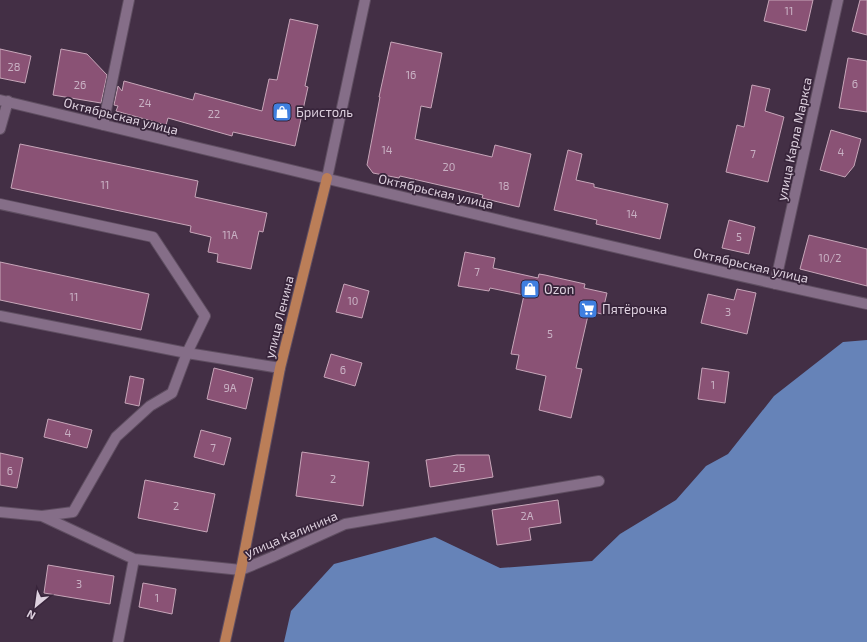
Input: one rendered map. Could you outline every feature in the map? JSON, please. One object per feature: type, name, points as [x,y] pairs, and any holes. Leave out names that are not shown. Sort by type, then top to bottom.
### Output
[{"type":"main road","name":"улица Ленина","points":[[225,642],[241,570],[280,368],[326,178]]},
{"type":"street","points":[[103,125],[129,0]]},
{"type":"street","name":"улица Ленина","points":[[326,178],[365,0]]},
{"type":"street","name":"улица Карла Маркса","points":[[775,284],[838,0]]},
{"type":"street","points":[[0,129],[4,101]]},
{"type":"street","name":"Октябрьская улица","points":[[4,101],[775,284],[867,304]]},
{"type":"street","points":[[0,204],[152,238],[206,316],[187,353],[172,393],[150,406],[116,437],[73,512],[42,516]]},
{"type":"street","points":[[0,316],[187,353],[280,368]]},
{"type":"street","name":"улица Калинина","points":[[0,512],[42,516],[134,559],[241,570],[272,558],[345,524],[599,481]]},
{"type":"street","points":[[118,642],[134,559]]},
{"type":"water","points":[[867,340],[867,642],[284,642],[291,611],[334,564],[435,537],[500,568],[592,561],[620,534],[676,500],[706,466],[728,454],[774,396],[843,342]]},
{"type":"building","points":[[769,0],[813,0],[806,31],[764,21]]},
{"type":"building","points":[[860,0],[867,0],[867,35],[852,31]]},
{"type":"building","points":[[290,19],[318,25],[305,86],[308,87],[295,146],[233,132],[232,136],[168,118],[166,125],[116,111],[118,106],[114,105],[118,86],[122,91],[124,81],[193,100],[195,93],[262,111],[269,79],[277,80]]},
{"type":"building","points":[[391,42],[442,53],[431,108],[421,106],[415,139],[492,157],[495,145],[531,154],[519,207],[482,198],[483,195],[400,176],[399,178],[373,173],[367,165],[379,97]]},
{"type":"building","points":[[0,49],[31,56],[25,83],[0,78]]},
{"type":"building","points":[[61,49],[87,54],[107,75],[101,103],[53,95]]},
{"type":"building","points":[[848,58],[867,61],[867,112],[839,108]]},
{"type":"building","points":[[752,85],[770,89],[765,111],[784,117],[768,182],[726,172],[737,125],[744,127]]},
{"type":"building","points":[[831,130],[861,139],[854,166],[845,177],[820,170]]},
{"type":"building","points":[[20,144],[198,181],[195,197],[267,213],[263,232],[259,231],[251,269],[217,262],[218,254],[208,252],[211,237],[190,232],[191,226],[11,188]]},
{"type":"building","points":[[568,150],[582,154],[576,180],[594,184],[594,187],[668,204],[660,239],[596,224],[597,220],[554,210]]},
{"type":"building","points":[[729,220],[755,227],[749,254],[722,248]]},
{"type":"building","points":[[809,235],[867,249],[867,286],[800,269]]},
{"type":"building","points":[[465,252],[495,258],[493,268],[538,278],[539,274],[545,275],[585,284],[584,288],[607,293],[602,314],[589,311],[576,368],[582,369],[571,418],[539,410],[546,376],[516,369],[519,355],[511,354],[524,295],[490,288],[489,291],[458,286]]},
{"type":"building","points":[[0,262],[149,294],[141,330],[0,300]]},
{"type":"building","points":[[344,284],[369,291],[362,318],[336,312]]},
{"type":"building","points":[[737,289],[756,293],[747,334],[701,323],[708,294],[734,300]]},
{"type":"building","points":[[331,354],[362,363],[355,386],[324,377]]},
{"type":"building","points":[[214,368],[253,378],[246,409],[207,399]]},
{"type":"building","points":[[702,368],[729,372],[725,403],[698,399]]},
{"type":"building","points":[[130,376],[144,379],[139,406],[125,403]]},
{"type":"building","points":[[48,419],[92,430],[87,448],[44,437]]},
{"type":"building","points":[[201,430],[231,438],[224,465],[194,457]]},
{"type":"building","points":[[302,452],[369,462],[363,506],[296,496]]},
{"type":"building","points":[[0,453],[23,458],[17,488],[0,485]]},
{"type":"building","points":[[457,455],[489,455],[493,477],[430,487],[426,460]]},
{"type":"building","points":[[145,480],[215,494],[207,532],[138,518]]},
{"type":"building","points":[[558,500],[561,523],[529,528],[531,540],[497,545],[492,510]]},
{"type":"building","points":[[48,565],[114,576],[110,604],[44,593]]},
{"type":"building","points":[[143,583],[176,589],[172,614],[139,607]]},
{"type":"place","name":"Бристоль","points":[[282,112]]},
{"type":"place","name":"Ozon","points":[[530,289]]},
{"type":"place","name":"Пятёрочка","points":[[588,309]]}]
